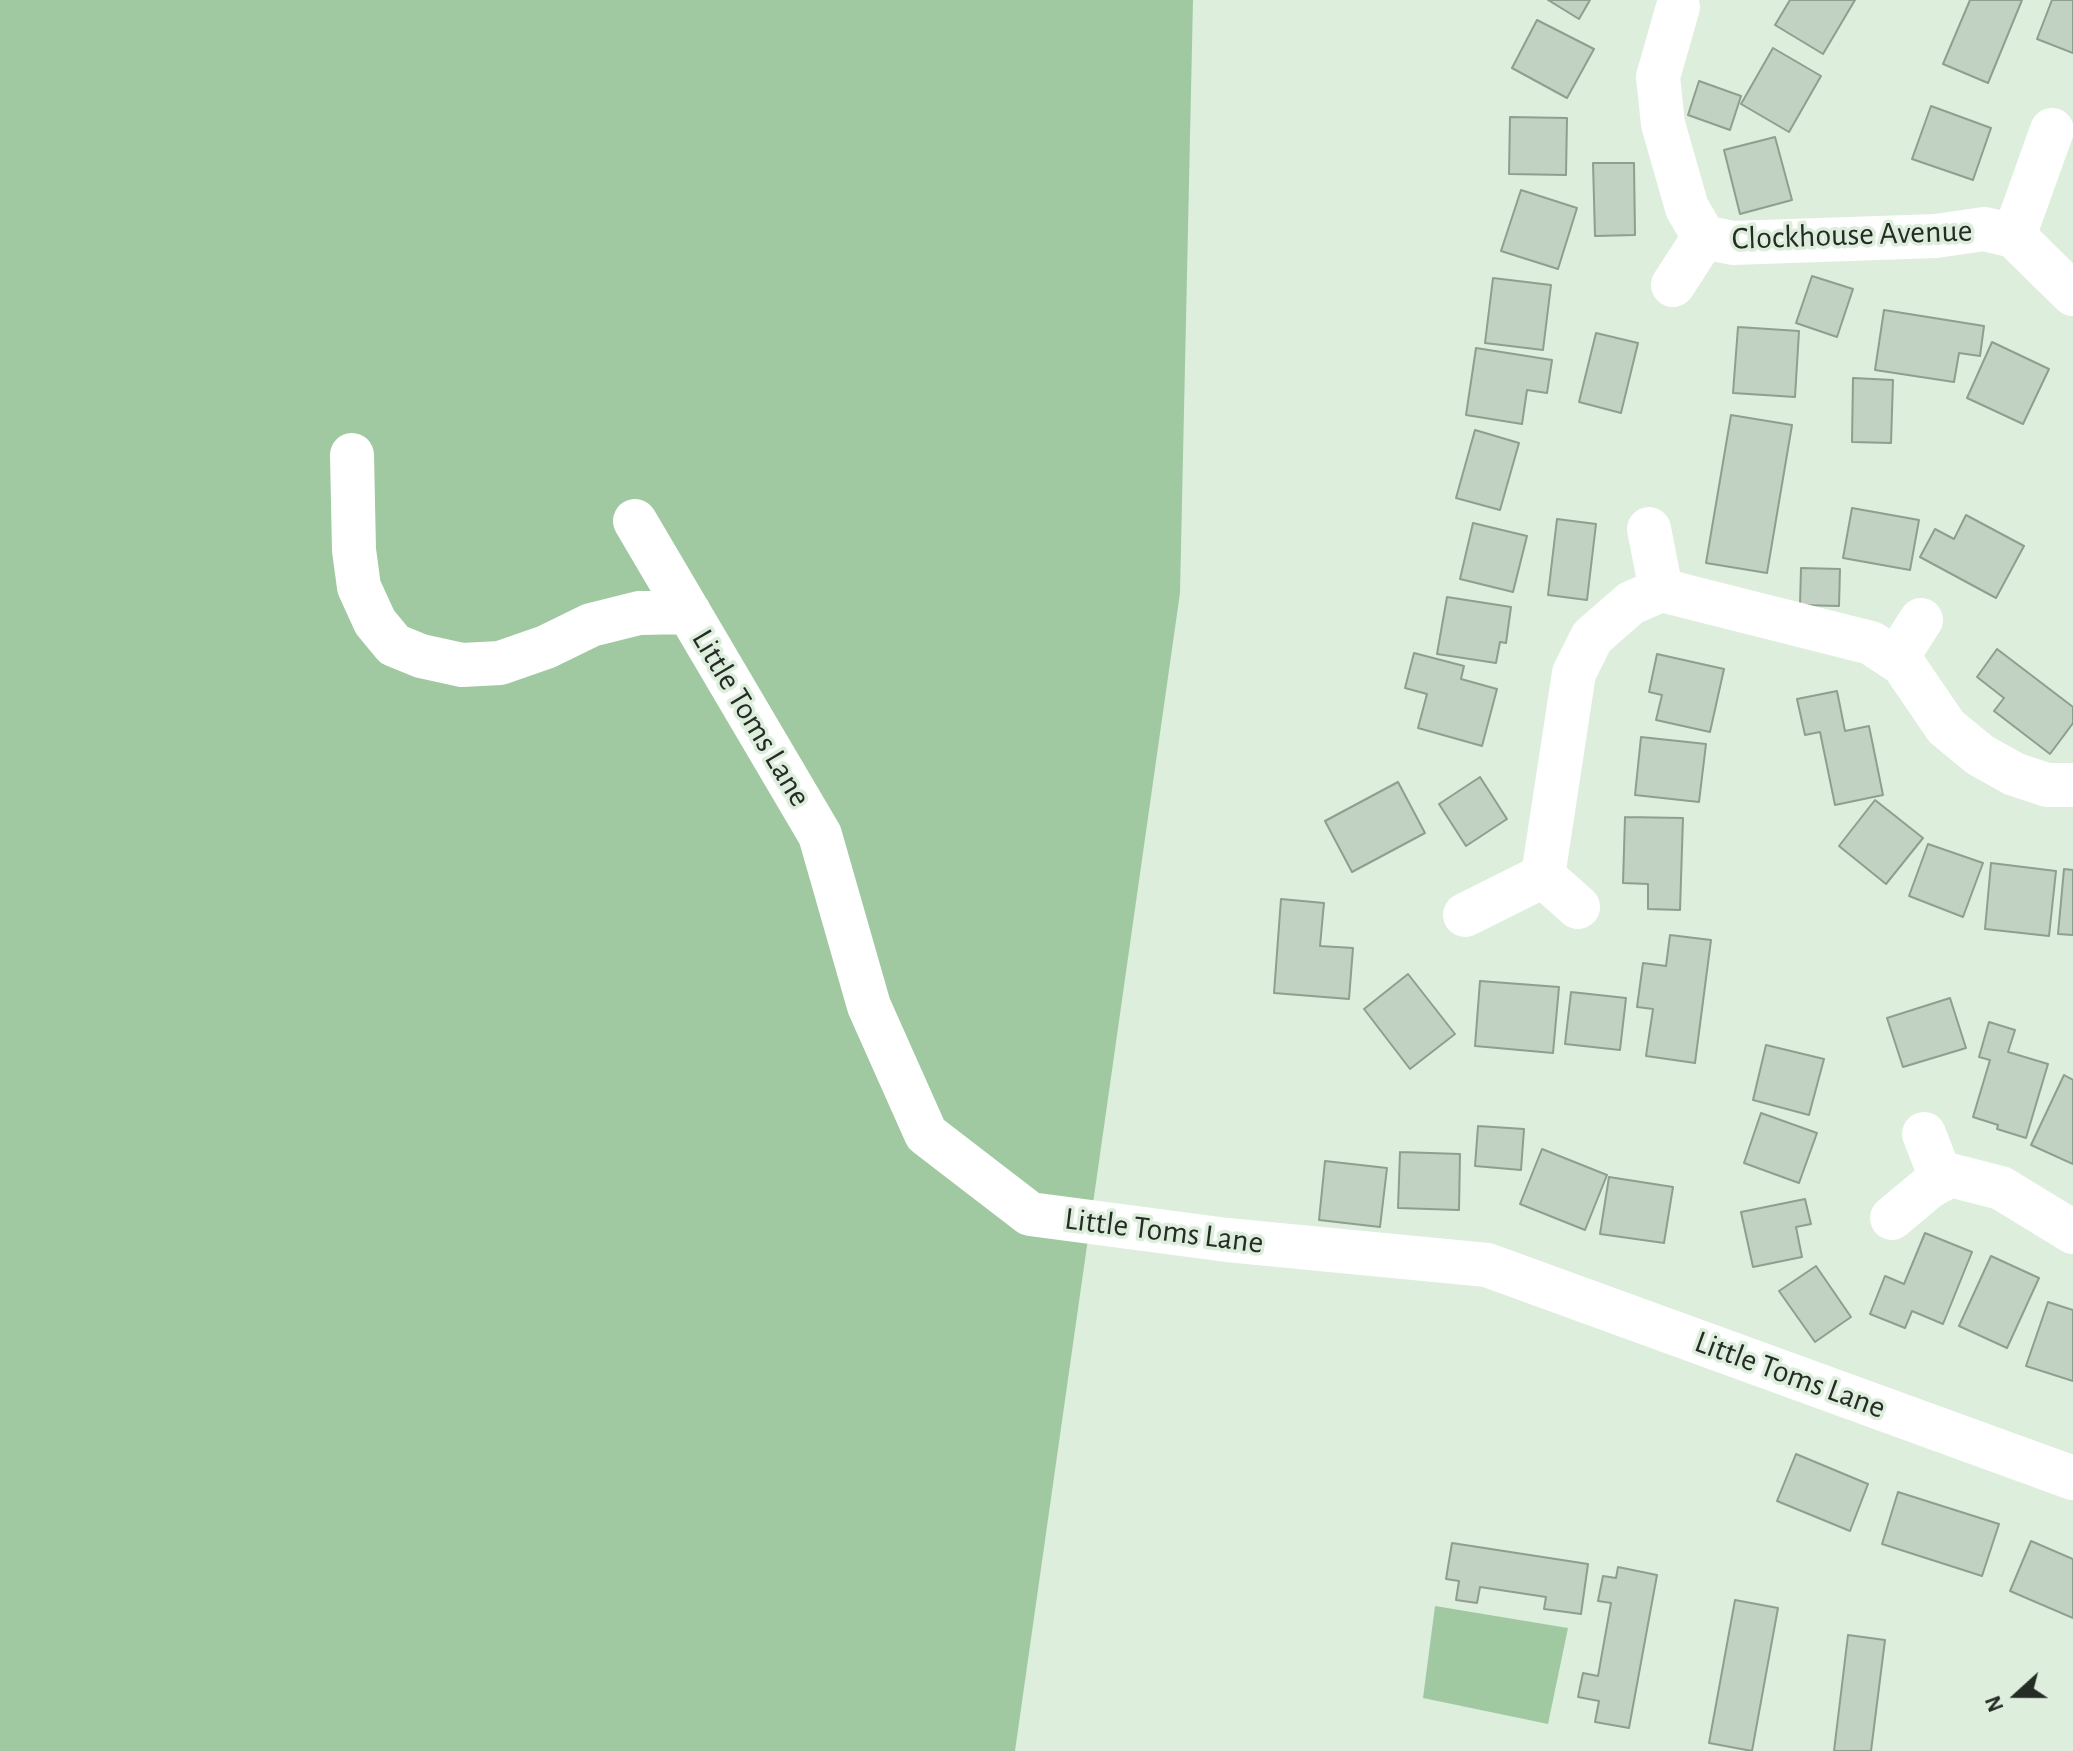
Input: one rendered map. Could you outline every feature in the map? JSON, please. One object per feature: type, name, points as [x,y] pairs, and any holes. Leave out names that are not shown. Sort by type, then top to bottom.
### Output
[{"type":"street","name":"Clockhouse Avenue","points":[[1678,7],[1658,77],[1663,124],[1687,208],[1704,237],[1749,243],[1936,236],[1984,229],[2014,236],[2073,294]]},
{"type":"street","points":[[2014,236],[2052,130]]},
{"type":"street","name":"Clockhouse Avenue","points":[[1673,285],[1704,237]]},
{"type":"street","points":[[352,455],[354,550],[359,587],[375,622],[394,645],[421,656],[462,665],[500,663],[603,622],[639,613],[689,612]]},
{"type":"street","name":"Little Toms Lane","points":[[635,521],[820,835],[869,1006],[926,1134],[1030,1214],[1227,1240],[1487,1265],[2073,1478]]},
{"type":"street","points":[[1649,529],[1661,590]]},
{"type":"street","points":[[1543,876],[1574,673],[1592,637],[1631,603],[1661,590],[1871,643],[1903,664],[1946,727],[1980,755],[2014,774],[2047,785],[2073,785]]},
{"type":"street","points":[[1896,659],[1921,620]]},
{"type":"street","points":[[1543,876],[1578,907]]},
{"type":"street","points":[[1465,915],[1543,876]]},
{"type":"street","points":[[1924,1134],[1942,1180]]},
{"type":"street","points":[[1892,1218],[1929,1187],[1950,1175],[2001,1188],[2073,1232]]},
{"type":"green space","points":[[0,0],[1193,0],[1180,593],[1015,1751],[0,1751]]},
{"type":"green space","points":[[1435,1606],[1568,1628],[1548,1724],[1423,1698]]},
{"type":"building","points":[[1548,0],[1590,0],[1579,19]]},
{"type":"building","points":[[1790,0],[1855,0],[1823,54],[1775,25]]},
{"type":"building","points":[[1970,0],[2022,0],[1988,83],[1943,64]]},
{"type":"building","points":[[2052,0],[2073,0],[2073,53],[2037,39]]},
{"type":"building","points":[[1537,20],[1594,49],[1567,98],[1512,68]]},
{"type":"building","points":[[1773,48],[1821,76],[1789,132],[1741,104]]},
{"type":"building","points":[[1699,81],[1741,96],[1730,130],[1688,115]]},
{"type":"building","points":[[1931,106],[1991,128],[1973,180],[1912,159]]},
{"type":"building","points":[[1510,117],[1567,118],[1566,175],[1509,174]]},
{"type":"building","points":[[1775,137],[1792,200],[1740,214],[1724,150]]},
{"type":"building","points":[[1593,163],[1634,163],[1635,235],[1595,236]]},
{"type":"building","points":[[1521,190],[1577,208],[1558,269],[1501,251]]},
{"type":"building","points":[[1812,276],[1853,289],[1837,337],[1796,323]]},
{"type":"building","points":[[1493,278],[1551,285],[1543,350],[1485,343]]},
{"type":"building","points":[[1884,310],[1984,326],[1980,356],[1959,353],[1954,382],[1875,370]]},
{"type":"building","points":[[1738,327],[1799,331],[1795,397],[1733,393]]},
{"type":"building","points":[[1596,333],[1638,343],[1621,413],[1579,402]]},
{"type":"building","points":[[1992,342],[2049,369],[2023,424],[1967,398]]},
{"type":"building","points":[[1476,348],[1552,360],[1547,393],[1527,390],[1522,424],[1466,415]]},
{"type":"building","points":[[1853,378],[1893,380],[1891,443],[1852,442]]},
{"type":"building","points":[[1731,415],[1792,425],[1767,573],[1706,563]]},
{"type":"building","points":[[1475,430],[1519,443],[1500,510],[1456,498]]},
{"type":"building","points":[[1852,508],[1919,520],[1910,570],[1843,558]]},
{"type":"building","points":[[1966,515],[2024,546],[1996,598],[1920,557],[1935,529],[1954,539]]},
{"type":"building","points":[[1557,519],[1596,524],[1587,600],[1548,595]]},
{"type":"building","points":[[1473,523],[1527,536],[1513,592],[1460,579]]},
{"type":"building","points":[[1801,568],[1840,569],[1839,606],[1800,605]]},
{"type":"building","points":[[1447,597],[1511,607],[1506,643],[1500,642],[1496,663],[1437,654]]},
{"type":"building","points":[[1997,649],[2073,707],[2073,723],[2050,754],[1994,711],[2004,698],[1977,677]]},
{"type":"building","points":[[1414,653],[1464,666],[1461,679],[1497,689],[1482,746],[1418,728],[1427,694],[1405,688]]},
{"type":"building","points":[[1657,654],[1724,669],[1710,732],[1656,720],[1662,695],[1649,692]]},
{"type":"building","points":[[1837,691],[1845,731],[1869,726],[1883,795],[1835,805],[1820,732],[1805,735],[1797,699]]},
{"type":"building","points":[[1641,737],[1706,744],[1699,802],[1635,795]]},
{"type":"building","points":[[1480,777],[1507,819],[1466,846],[1439,804]]},
{"type":"building","points":[[1398,782],[1425,833],[1352,872],[1325,821]]},
{"type":"building","points":[[1875,800],[1923,838],[1886,884],[1839,846]]},
{"type":"building","points":[[1625,817],[1683,818],[1680,910],[1648,909],[1648,884],[1623,883]]},
{"type":"building","points":[[1928,844],[1983,863],[1963,917],[1909,896]]},
{"type":"building","points":[[1991,863],[2056,871],[2049,936],[1985,929]]},
{"type":"building","points":[[2064,869],[2073,870],[2073,935],[2058,934]]},
{"type":"building","points":[[1281,899],[1324,903],[1320,946],[1353,948],[1349,999],[1274,993]]},
{"type":"building","points":[[1670,935],[1711,940],[1695,1063],[1646,1056],[1653,1009],[1637,1007],[1643,963],[1666,966]]},
{"type":"building","points":[[1408,974],[1455,1034],[1410,1069],[1364,1009]]},
{"type":"building","points":[[1480,981],[1559,987],[1553,1053],[1475,1046]]},
{"type":"building","points":[[1571,992],[1626,998],[1620,1050],[1565,1044]]},
{"type":"building","points":[[1950,998],[1966,1048],[1903,1067],[1887,1018]]},
{"type":"building","points":[[1989,1022],[2015,1030],[2008,1052],[2048,1064],[2026,1138],[1973,1117],[1990,1060],[1979,1057]]},
{"type":"building","points":[[1766,1045],[1824,1059],[1809,1115],[1753,1100]]},
{"type":"building","points":[[2064,1075],[2073,1080],[2073,1164],[2031,1145]]},
{"type":"building","points":[[1761,1113],[1817,1133],[1799,1183],[1744,1163]]},
{"type":"building","points":[[1478,1126],[1524,1129],[1521,1170],[1475,1166]]},
{"type":"building","points":[[1542,1149],[1607,1175],[1585,1230],[1520,1204]]},
{"type":"building","points":[[1400,1152],[1460,1154],[1459,1210],[1398,1208]]},
{"type":"building","points":[[1325,1161],[1387,1168],[1380,1227],[1319,1220]]},
{"type":"building","points":[[1609,1177],[1673,1187],[1664,1243],[1600,1234]]},
{"type":"building","points":[[1805,1199],[1811,1224],[1796,1227],[1802,1257],[1753,1267],[1741,1212]]},
{"type":"building","points":[[1925,1233],[1972,1252],[1943,1324],[1912,1311],[1905,1328],[1870,1314],[1885,1276],[1904,1284]]},
{"type":"building","points":[[1991,1256],[2039,1278],[2007,1348],[1959,1326]]},
{"type":"building","points":[[1816,1266],[1851,1317],[1815,1342],[1779,1291]]},
{"type":"building","points":[[2048,1302],[2073,1310],[2073,1381],[2026,1366]]},
{"type":"building","points":[[1796,1454],[1868,1484],[1850,1531],[1777,1501]]},
{"type":"building","points":[[1898,1492],[1999,1524],[1982,1576],[1882,1544]]},
{"type":"building","points":[[2031,1541],[2073,1559],[2073,1618],[2010,1591]]},
{"type":"building","points":[[1452,1543],[1588,1564],[1581,1614],[1544,1609],[1546,1597],[1480,1587],[1477,1603],[1456,1600],[1459,1581],[1446,1579]]},
{"type":"building","points":[[1618,1567],[1657,1575],[1629,1728],[1595,1722],[1599,1701],[1578,1697],[1583,1673],[1598,1676],[1611,1603],[1598,1601],[1603,1576],[1616,1578]]},
{"type":"building","points":[[1735,1600],[1778,1608],[1752,1751],[1709,1743]]},
{"type":"building","points":[[1848,1635],[1885,1640],[1871,1751],[1834,1751]]}]
